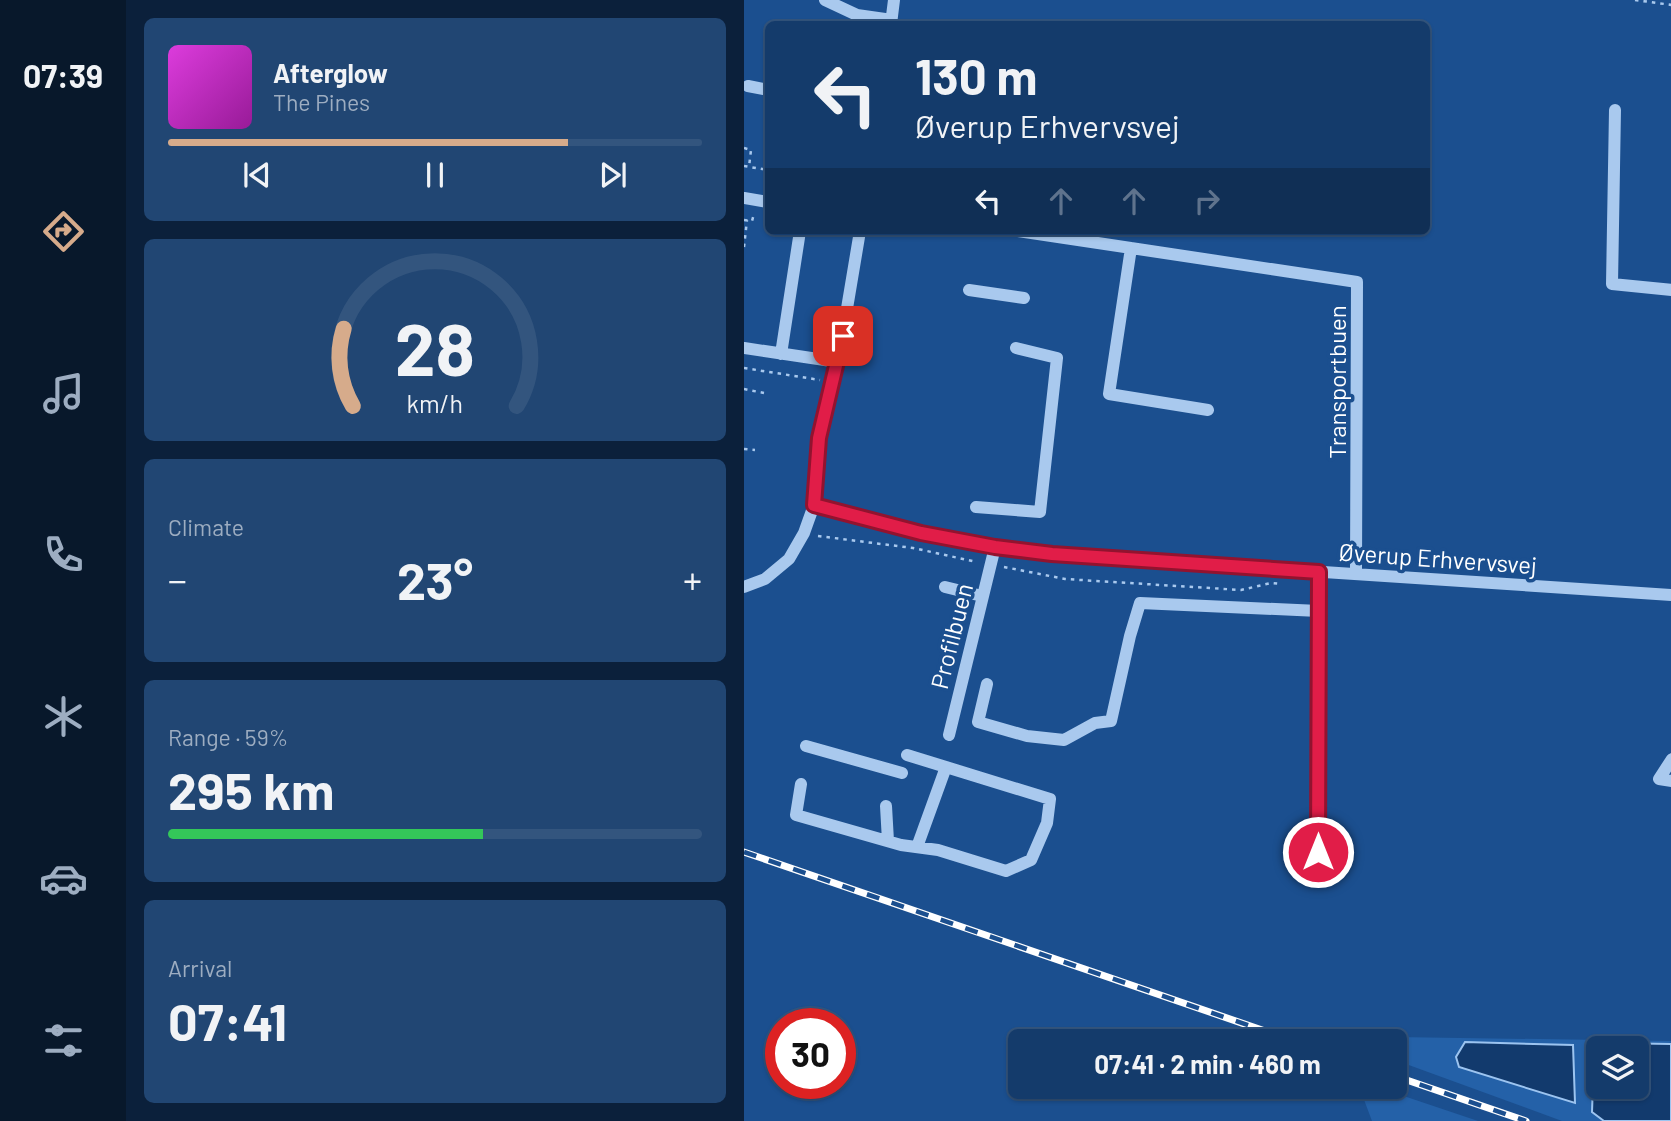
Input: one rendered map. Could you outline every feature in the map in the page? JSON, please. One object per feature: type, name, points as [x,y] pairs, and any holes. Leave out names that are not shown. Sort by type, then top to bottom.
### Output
[{"type":"street","points":[[826,0],[857,15],[886,21]]},
{"type":"street","points":[[891,21],[894,1]]},
{"type":"street","points":[[748,86],[765,89]]},
{"type":"street","points":[[1615,110],[1612,284],[1671,290]]},
{"type":"street","points":[[744,198],[765,202]]},
{"type":"street","points":[[781,354],[799,235]]},
{"type":"street","points":[[744,587],[766,579],[789,559],[804,533],[814,505],[819,438],[838,362],[859,235]]},
{"type":"street","name":"Transportbuen","points":[[1045,235],[1357,282],[1356,573]]},
{"type":"street","points":[[1131,248],[1109,394],[1208,411]]},
{"type":"street","points":[[969,290],[1024,298]]},
{"type":"street","points":[[744,348],[838,362]]},
{"type":"street","points":[[976,507],[1040,512],[1057,358],[1016,348]]},
{"type":"street","name":"Øverup Erhvervsvej","points":[[814,505],[921,533],[995,547],[1052,554],[1671,595]]},
{"type":"street","name":"Profilbuen","points":[[949,735],[995,547]]},
{"type":"street","points":[[1318,852],[1319,572]]},
{"type":"street","points":[[945,587],[982,596]]},
{"type":"street","points":[[960,684],[986,687],[978,722],[1027,736],[1064,740],[1095,723],[1111,721],[1140,603],[1319,611]]},
{"type":"street","points":[[806,746],[903,773]]},
{"type":"street","points":[[801,784],[796,815],[888,841],[938,850],[1006,871],[1031,860],[1047,823],[1050,799],[907,755]]},
{"type":"street","points":[[1671,760],[1659,779],[1671,781]]},
{"type":"street","points":[[917,847],[946,767]]},
{"type":"street","points":[[886,806],[888,841]]},
{"type":"path","points":[[1635,0],[1671,5]]},
{"type":"path","points":[[744,148],[751,150],[746,166],[765,169]]},
{"type":"path","points":[[744,247],[747,220]]},
{"type":"path","points":[[744,368],[833,382]]},
{"type":"path","points":[[744,389],[764,393]]},
{"type":"path","points":[[744,449],[755,450]]},
{"type":"shaded area","points":[[1407,1037],[1586,1040],[1586,1099],[1599,1099],[1604,1121],[1562,1121],[1407,1064]]},
{"type":"shaded area","points":[[1649,1041],[1671,1041],[1672,1044],[1649,1044]]},
{"type":"shaded area","points":[[1465,1042],[1573,1045],[1575,1103],[1459,1067],[1456,1057]]},
{"type":"shaded area","points":[[1649,1044],[1671,1044],[1671,1121],[1604,1121],[1592,1112],[1592,1099],[1649,1099]]},
{"type":"shaded area","points":[[1407,1097],[1478,1121],[1372,1121],[1364,1099]]},
{"type":"railway","points":[[744,852],[1259,1029]]},
{"type":"railway","points":[[1407,1080],[1526,1121]]},
{"type":"route","points":[[843,336],[819,438],[814,505],[921,533],[995,547],[1052,554],[1319,572],[1318,852]]}]
